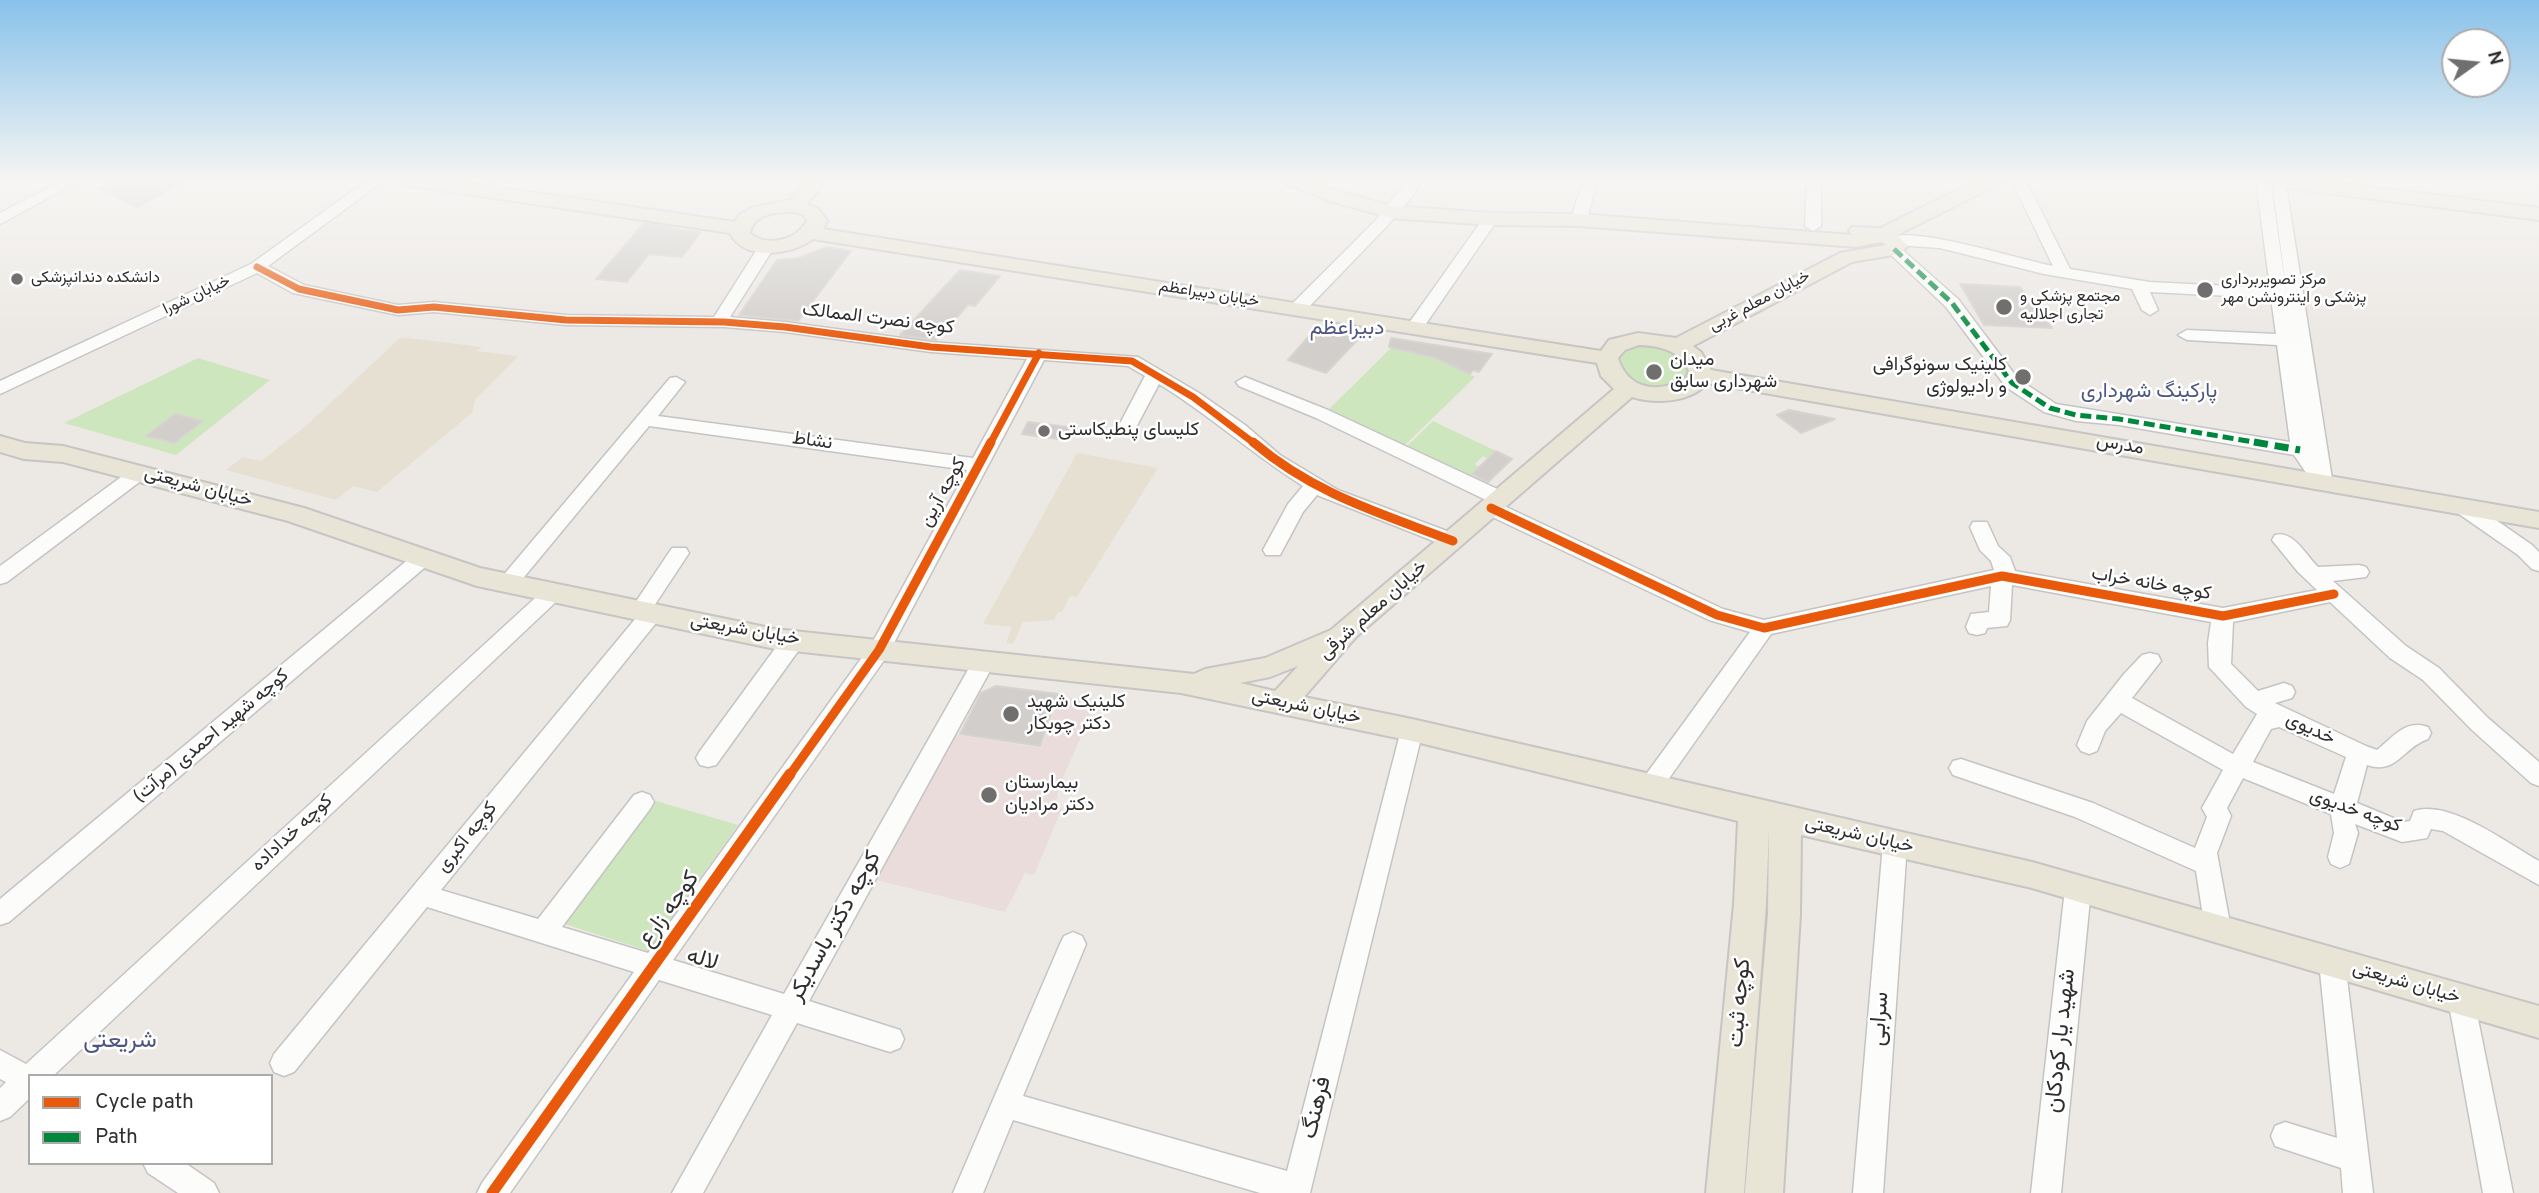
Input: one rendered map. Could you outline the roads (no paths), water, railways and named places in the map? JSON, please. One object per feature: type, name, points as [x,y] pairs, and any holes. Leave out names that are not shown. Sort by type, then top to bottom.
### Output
[{"type":"main road","points":[[743,235],[743,238],[767,246],[792,243],[808,235]]},
{"type":"main road","name":"خیابان دبیراعظم","points":[[822,235],[1607,358]]},
{"type":"main road","points":[[1842,235],[1886,241],[1897,235]]},
{"type":"main road","name":"خیابان معلم غربی","points":[[1677,346],[1847,257],[1886,241]]},
{"type":"main road","points":[[1638,339],[1651,339],[1677,346],[1696,359],[1701,375],[1696,384],[1674,394],[1643,393],[1629,388],[1611,374],[1607,358],[1617,345],[1638,339]]},
{"type":"main road","name":"مدرس","points":[[1701,375],[2539,520]]},
{"type":"main road","name":"خیابان معلم شرقی","points":[[1282,702],[1348,630],[1629,388]]},
{"type":"main road","name":"خیابان شریعتی","points":[[0,431],[38,441],[63,454]]},
{"type":"main road","name":"خیابان شریعتی","points":[[0,444],[24,451],[63,454],[295,514],[477,577],[646,612],[793,641],[1181,682],[1412,730],[1770,816],[2032,875],[2539,1022]]},
{"type":"main road","points":[[1181,682],[1219,679],[1270,667],[1314,649],[1348,630]]},
{"type":"main road","name":"کوچه ثبت","points":[[1725,1193],[1750,904],[1770,816]]},
{"type":"main road","name":"کوچه ثبت","points":[[1764,1193],[1784,915],[1770,816]]},
{"type":"main road","points":[[1750,904],[1764,900],[1776,905],[1784,915]]},
{"type":"street","name":"خیابان شورا","points":[[0,388],[257,267],[302,235]]},
{"type":"street","points":[[1298,308],[1369,235]]},
{"type":"street","points":[[1415,327],[1479,235]]},
{"type":"street","points":[[2046,235],[2064,272]]},
{"type":"street","points":[[2274,235],[2278,293],[2300,450],[2322,481]]},
{"type":"street","points":[[2279,235],[2322,481]]},
{"type":"street","points":[[1886,241],[1940,243],[2044,269],[2138,284],[2278,293]]},
{"type":"street","points":[[1886,241],[1952,303],[2012,383],[2050,408],[2076,415],[2119,419],[2300,450]]},
{"type":"street","points":[[1936,278],[1930,268],[1940,243]]},
{"type":"street","points":[[719,322],[767,246]]},
{"type":"street","name":"کوچه نصرت الممالک","points":[[257,267],[299,289],[398,310],[434,307],[566,320],[719,322],[785,327],[931,347],[1132,361],[1193,397],[1238,429],[1273,459],[1331,495],[1453,541]]},
{"type":"street","points":[[2138,284],[2150,310]]},
{"type":"street","points":[[2187,335],[2284,340]]},
{"type":"street","name":"کوچه آرین","points":[[879,650],[1038,353]]},
{"type":"street","points":[[1125,431],[1155,375]]},
{"type":"street","points":[[508,583],[676,382]]},
{"type":"street","points":[[1245,382],[1322,414],[1717,615],[1764,628],[2002,576]]},
{"type":"street","name":"نشاط","points":[[645,419],[979,465]]},
{"type":"street","points":[[0,577],[139,473]]},
{"type":"street","points":[[1273,550],[1295,509],[1315,485]]},
{"type":"street","points":[[2466,509],[2525,550],[2539,564]]},
{"type":"street","points":[[1977,627],[1979,620],[1999,620],[2002,576],[2005,573],[2000,557],[1990,550],[1980,527]]},
{"type":"street","points":[[2282,540],[2334,594],[2398,652],[2431,674],[2539,776]]},
{"type":"street","name":"کوچه اکبری","points":[[284,1063],[422,895],[646,612],[679,553]]},
{"type":"street","name":"کوچه شهید احمدی (مرآت)","points":[[0,914],[423,558]]},
{"type":"street","points":[[2314,575],[2359,572]]},
{"type":"street","name":"کوچه خانه خراب","points":[[2002,576],[2223,616],[2334,594]]},
{"type":"street","name":"کوچه خداداده","points":[[35,1074],[553,593]]},
{"type":"street","name":"خدیوی","points":[[2223,616],[2219,643],[2220,667],[2254,701],[2281,718],[2359,753],[2343,809],[2342,826],[2346,833],[2340,857]]},
{"type":"street","points":[[1650,787],[1764,628]]},
{"type":"street","points":[[708,758],[793,641]]},
{"type":"street","name":"کوچه زارع","points":[[492,1193],[879,650]]},
{"type":"street","name":"کوچه دکتر باسدیکر","points":[[687,1193],[985,660]]},
{"type":"street","points":[[2089,745],[2095,727],[2150,661]]},
{"type":"street","points":[[2254,701],[2284,692]]},
{"type":"street","name":"کوچه خدیوی","points":[[2118,701],[2228,762],[2238,764],[2279,784],[2402,832],[2418,831],[2423,818],[2447,821],[2539,874]]},
{"type":"street","points":[[2218,929],[2205,853],[2219,816],[2214,808],[2264,721],[2281,718]]},
{"type":"street","name":"فرهنگ","points":[[1004,1104],[1297,1189],[1412,730]]},
{"type":"street","points":[[2359,753],[2381,761],[2409,736],[2415,732],[2420,733]]},
{"type":"street","points":[[1961,768],[2084,810],[2207,865]]},
{"type":"street","points":[[543,932],[642,802]]},
{"type":"street","name":"سرابی","points":[[1867,1193],[1895,844]]},
{"type":"street","name":"شهید یار کودکان","points":[[2046,1193],[2078,888]]},
{"type":"street","name":"لاله","points":[[422,895],[890,1039]]},
{"type":"street","points":[[968,1193],[1073,944]]},
{"type":"street","points":[[2332,962],[2358,1193]]},
{"type":"street","points":[[2461,999],[2498,1193]]},
{"type":"street","points":[[0,1063],[28,1078]]},
{"type":"street","name":"کوچه خداداده","points":[[0,1107],[28,1081]]},
{"type":"street","points":[[2285,1136],[2355,1158]]},
{"type":"street","points":[[161,1165],[204,1193]]},
{"type":"place","name":"دانشکده دندانپزشکی","points":[[17,279]]},
{"type":"place","name":"مرکز تصویربرداری پزشکی و اینترونشن مهر","points":[[2205,290]]},
{"type":"place","name":"مجتمع پزشکی و تجاری اجلالیه","points":[[2004,307]]},
{"type":"place","name":"میدان شهرداری سابق","points":[[1654,372]]},
{"type":"place","name":"کلینیک سونوگرافی و رادیولوژی","points":[[2023,377]]},
{"type":"place","name":"کلیسای پنطیکاستی","points":[[1044,431]]},
{"type":"place","name":"کلینیک شهید دکتر چوبکار","points":[[1011,714]]},
{"type":"place","name":"بیمارستان دکتر مرادیان","points":[[989,795]]},
{"type":"district","name":"دبیراعظم","points":[[1347,330]]},
{"type":"district","name":"پارکینگ شهرداری","points":[[2149,393]]},
{"type":"district","name":"شریعتی","points":[[120,1042]]}]
